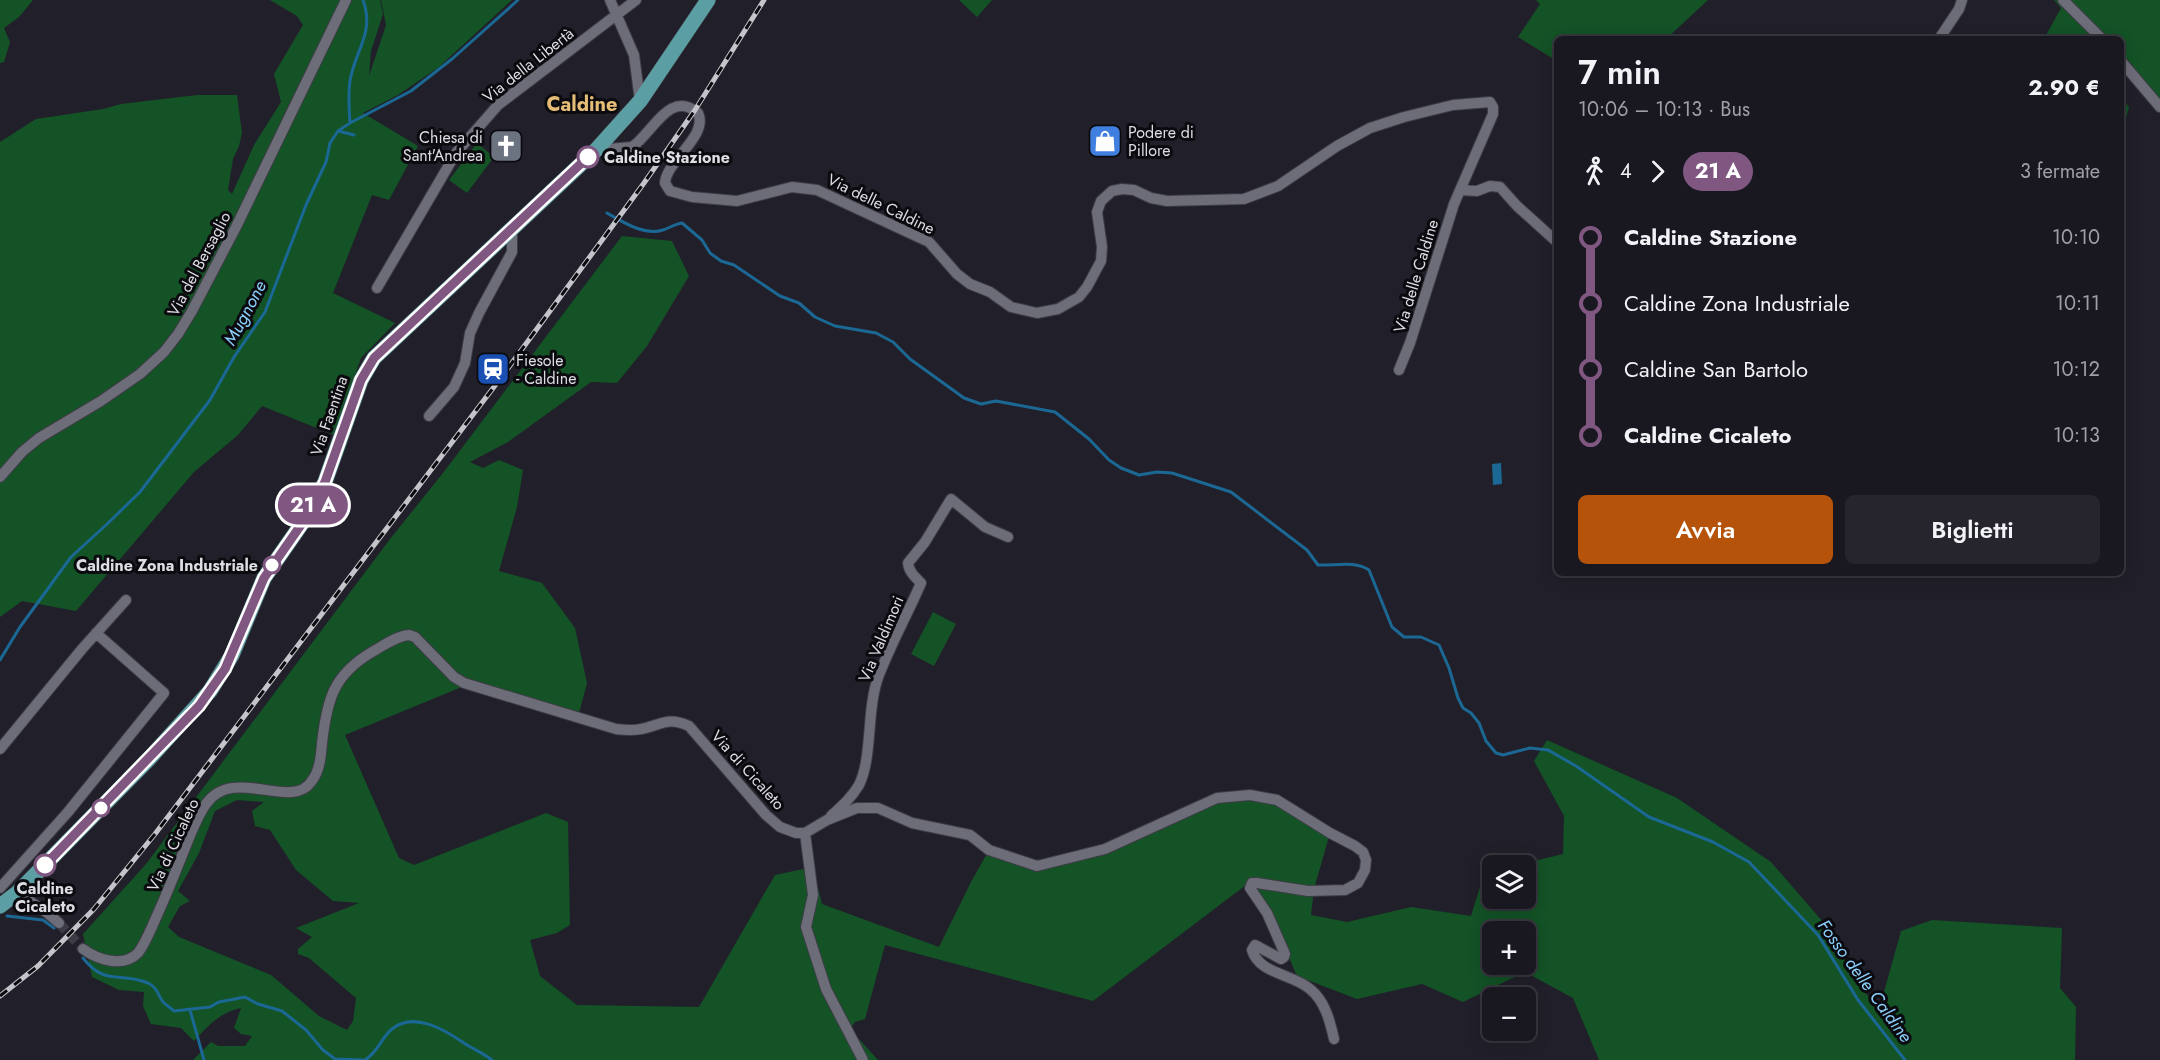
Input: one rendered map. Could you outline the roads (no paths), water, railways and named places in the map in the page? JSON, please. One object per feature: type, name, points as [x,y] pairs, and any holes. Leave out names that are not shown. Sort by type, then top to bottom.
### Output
[{"type":"main road","name":"Via Faentina","points":[[0,906],[17,893],[82,828],[199,706],[225,669],[264,578],[303,522],[325,482],[361,380],[374,358],[596,150],[640,101],[708,0]]},
{"type":"street","name":"Via del Bersaglio","points":[[0,477],[22,452],[39,438],[101,401],[140,374],[164,352],[178,334],[241,216],[346,0]]},
{"type":"street","points":[[610,0],[634,55],[640,101]]},
{"type":"street","name":"Via della Libertà","points":[[377,288],[456,153],[498,105],[636,0]]},
{"type":"street","points":[[1941,36],[1959,9],[1962,0]]},
{"type":"street","points":[[2063,0],[2099,36]]},
{"type":"street","points":[[2124,65],[2160,107]]},
{"type":"street","name":"Via delle Caldine","points":[[596,150],[632,147],[666,113],[678,105],[686,105],[698,113],[700,121],[693,138],[666,178],[666,185],[670,191],[692,197],[737,201],[792,187],[817,190],[929,242],[957,274],[970,284],[990,292],[1011,307],[1037,313],[1058,309],[1078,297],[1087,287],[1101,261],[1102,247],[1097,212],[1101,201],[1112,191],[1134,190],[1151,198],[1167,201],[1244,199],[1278,186],[1337,146],[1370,128],[1453,105],[1490,102],[1493,107],[1492,114],[1454,204],[1410,343],[1399,370]]},
{"type":"street","points":[[1460,190],[1477,191],[1490,186],[1500,187],[1517,206],[1554,239]]},
{"type":"street","points":[[429,416],[454,387],[465,363],[470,333],[512,252],[512,230]]},
{"type":"street","name":"Via Valdimori","points":[[827,820],[847,801],[859,783],[865,764],[872,698],[878,676],[921,583],[914,577],[908,563],[926,540],[951,499],[985,527],[1008,537]]},
{"type":"street","points":[[0,749],[126,600]]},
{"type":"street","points":[[0,888],[68,812],[164,693],[96,633]]},
{"type":"street","name":"Via di Cicaleto","points":[[83,950],[100,959],[114,961],[125,960],[137,953],[153,924],[191,832],[208,801],[219,790],[234,787],[288,792],[308,786],[317,771],[320,760],[325,717],[332,692],[355,662],[404,635],[415,637],[454,677],[464,683],[616,729],[628,731],[643,729],[666,721],[680,722],[689,726],[766,816],[780,827],[796,833],[805,833]]},
{"type":"street","points":[[863,1060],[826,988],[806,927],[813,895],[805,833],[827,820],[858,808],[878,808],[912,823],[970,835],[989,850],[1037,866],[1105,849],[1217,798],[1250,795],[1277,800],[1355,846],[1363,852],[1366,860],[1365,870],[1358,883],[1345,890],[1308,891],[1257,883],[1252,883],[1250,888],[1267,913],[1285,954],[1281,959],[1255,945],[1252,950],[1253,954],[1273,971],[1310,989],[1317,996],[1328,1016],[1334,1039]]},
{"type":"street","points":[[68,812],[82,828]]},
{"type":"street","points":[[17,893],[59,923]]},
{"type":"water","points":[[1501,463],[1502,484],[1493,485],[1492,464]]},
{"type":"waterway","points":[[350,123],[350,81],[367,22],[363,0]]},
{"type":"waterway","name":"Mugnone","points":[[0,660],[20,627],[71,557],[140,492],[210,400],[234,357],[265,312],[306,205],[326,162],[330,143],[338,131],[411,91],[452,59],[518,0]]},
{"type":"waterway","name":"Fosso delle Caldine","points":[[338,131],[354,135]]},
{"type":"waterway","name":"Fosso delle Caldine","points":[[607,213],[634,227],[648,231],[663,230],[682,223],[702,240],[710,253],[721,261],[734,265],[780,296],[799,303],[815,317],[835,326],[876,333],[893,342],[910,359],[964,398],[981,404],[996,401],[1055,412],[1121,468],[1139,475],[1157,472],[1172,473],[1231,492],[1307,550],[1318,565],[1351,564],[1369,570],[1392,627],[1404,637],[1421,637],[1439,645],[1463,708],[1471,713],[1479,723],[1486,741],[1496,753],[1503,755],[1530,748],[1548,750],[1576,766],[1649,817],[1713,842],[1749,862],[1818,935],[1858,1000],[1905,1060]]},
{"type":"waterway","points":[[7,916],[43,920],[54,928]]},
{"type":"waterway","points":[[83,958],[91,967],[106,975],[148,983],[163,1002],[174,1011],[210,1007],[219,1002],[245,997],[258,1004],[282,1011],[306,1030],[323,1050],[335,1059],[363,1060]]},
{"type":"waterway","points":[[190,1010],[204,1060]]},
{"type":"waterway","points":[[365,1060],[392,1029],[410,1022],[429,1024],[439,1028],[492,1060]]},
{"type":"tunnel","points":[[59,923],[83,949]]},
{"type":"railway","points":[[0,996],[38,966],[94,909],[155,834],[503,375],[644,183],[695,110],[764,0]]},
{"type":"place","name":"Podere di Pillore","points":[[1105,141]]},
{"type":"place","name":"Chiesa di Sant'Andrea","points":[[506,146]]},
{"type":"place","name":"Caldine Stazione","points":[[588,157]]},
{"type":"place","name":"Fiesole - Caldine","points":[[493,369]]},
{"type":"place","name":"Caldine Zona Industriale","points":[[272,565]]},
{"type":"place","name":"Caldine Cicaleto","points":[[45,865]]},
{"type":"district","name":"Caldine","points":[[582,104]]}]
